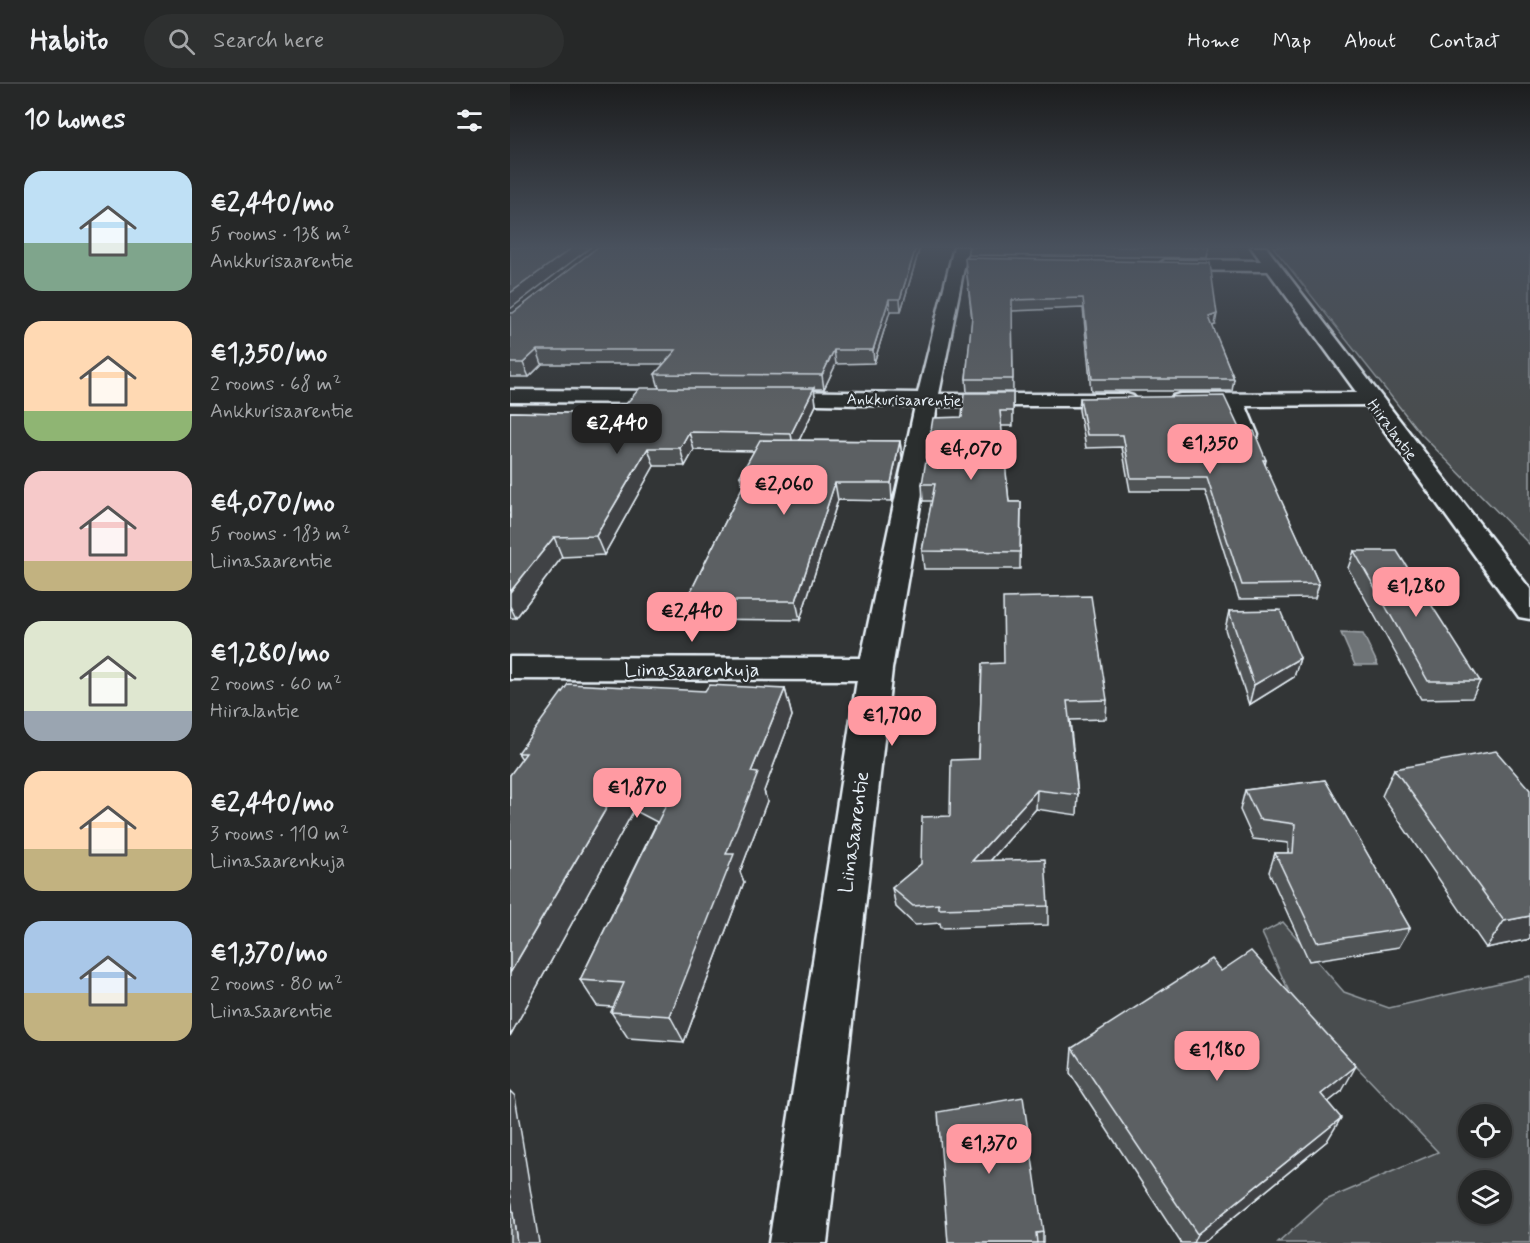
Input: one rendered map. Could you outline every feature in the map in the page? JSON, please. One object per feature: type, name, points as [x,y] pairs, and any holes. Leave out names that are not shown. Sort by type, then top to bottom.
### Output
[{"type":"street","name":"Liinasaarentie","points":[[798,1243],[875,669],[927,400],[952,301]]},
{"type":"street","name":"Hiiralantie","points":[[1298,301],[1530,610]]},
{"type":"street","points":[[510,396],[699,397]]},
{"type":"street","name":"Ankkurisaarentie","points":[[746,397],[872,397],[927,400],[1370,399]]},
{"type":"street","points":[[1232,399],[1246,435]]},
{"type":"street","name":"Liinasaarenkuja","points":[[510,668],[875,669]]},
{"type":"shaded area","points":[[1316,301],[1530,301],[1530,545],[1420,433]]},
{"type":"shaded area","points":[[1341,633],[1363,634],[1378,665],[1355,665]]},
{"type":"shaded area","points":[[1283,922],[1344,992],[1389,1008],[1530,976],[1530,1243],[1278,1243],[1326,1200],[1438,1152],[1293,1000],[1262,933]]},
{"type":"building","points":[[528,301],[888,301],[873,350],[834,350],[822,375],[655,374],[676,350],[537,350],[523,363],[510,363],[510,313]]},
{"type":"building","points":[[970,301],[1012,301],[1013,379],[966,379],[972,316]]},
{"type":"building","points":[[1083,301],[1215,301],[1217,314],[1209,317],[1234,379],[1092,379]]},
{"type":"building","points":[[640,388],[814,388],[791,434],[689,432],[680,448],[648,448],[596,536],[554,537],[510,592],[510,412],[617,414]]},
{"type":"building","points":[[964,393],[1013,393],[1013,411],[1000,411],[1009,502],[1021,502],[1020,552],[922,551],[935,484],[922,484],[933,418],[962,417]]},
{"type":"building","points":[[1224,396],[1239,428],[1249,432],[1254,431],[1266,460],[1263,460],[1319,584],[1242,585],[1207,478],[1131,478],[1123,435],[1087,435],[1080,398]]},
{"type":"building","points":[[760,440],[900,441],[891,483],[835,483],[796,601],[686,601],[748,476],[740,476]]},
{"type":"building","points":[[1354,551],[1397,551],[1480,681],[1428,681]]},
{"type":"building","points":[[1091,596],[1107,700],[1067,701],[1078,795],[1037,790],[972,861],[1045,859],[1048,906],[939,909],[939,904],[913,906],[892,888],[921,864],[922,817],[950,816],[951,760],[979,759],[982,664],[1004,663],[1003,598]]},
{"type":"building","points":[[1280,610],[1300,658],[1254,685],[1229,611]]},
{"type":"building","points":[[568,684],[705,691],[709,685],[785,689],[751,772],[758,773],[726,854],[734,854],[670,1016],[611,1012],[624,983],[580,980],[666,805],[621,783],[510,973],[510,775],[526,753],[518,753]]},
{"type":"building","points":[[1496,751],[1530,790],[1530,916],[1504,921],[1394,769]]},
{"type":"building","points":[[1325,780],[1410,928],[1317,942],[1275,853],[1293,853],[1295,824],[1259,819],[1245,790]]},
{"type":"building","points":[[1251,951],[1356,1066],[1321,1094],[1341,1118],[1197,1234],[1072,1048],[1211,959],[1221,971]]},
{"type":"building","points":[[1023,1097],[1043,1232],[1036,1233],[1037,1243],[948,1243],[938,1112]]},
{"type":"building","points":[[510,1192],[517,1243],[510,1243]]}]
